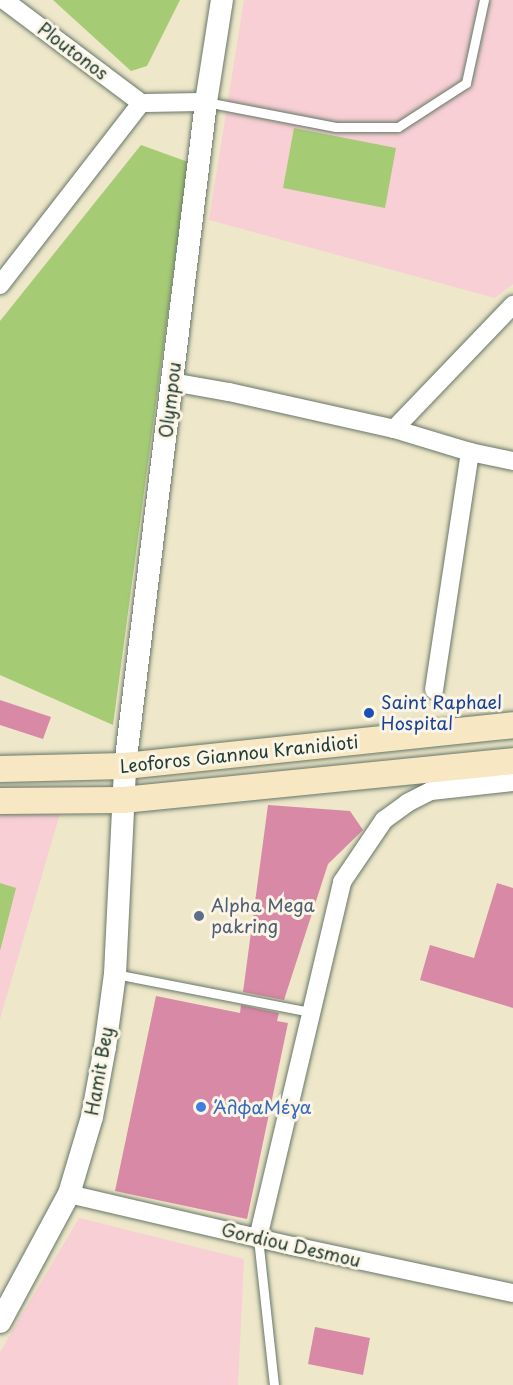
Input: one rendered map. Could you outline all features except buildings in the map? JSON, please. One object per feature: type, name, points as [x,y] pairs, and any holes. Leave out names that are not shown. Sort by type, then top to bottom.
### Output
[{"type":"main road","name":"Leoforos Giannou Kranidioti","points":[[0,769],[125,766],[513,725]]},
{"type":"main road","name":"Leoforos Giannou Kranidioti","points":[[0,801],[123,800],[513,761]]},
{"type":"street","name":"Olympou","points":[[123,800],[125,766],[206,102],[222,0]]},
{"type":"street","name":"Ploutonos","points":[[3,2],[141,103]]},
{"type":"street","points":[[0,285],[141,103],[206,102]]},
{"type":"street","points":[[394,429],[513,305]]},
{"type":"street","points":[[172,382],[229,392],[394,429],[470,452],[513,461]]},
{"type":"street","points":[[434,690],[470,452]]},
{"type":"street","points":[[258,1238],[342,882],[384,820],[407,803],[431,791],[513,782]]},
{"type":"street","name":"Hamit Bey","points":[[3,1311],[69,1194],[92,1117],[115,974],[123,800]]},
{"type":"street","name":"Gordiou Desmou","points":[[69,1194],[258,1238],[513,1293]]},
{"type":"lane","points":[[206,102],[336,127],[398,127],[466,83],[484,0]]},
{"type":"lane","points":[[115,974],[310,1012]]},
{"type":"lane","points":[[258,1238],[274,1385]]},
{"type":"shaded area","points":[[244,0],[513,0],[513,284],[495,298],[209,220]]},
{"type":"shaded area","points":[[61,810],[0,1019],[0,813]]},
{"type":"shaded area","points":[[79,1218],[244,1259],[238,1385],[0,1385],[0,1352]]},
{"type":"green space","points":[[53,0],[180,0],[147,66],[131,71]]},
{"type":"green space","points":[[294,128],[396,148],[385,208],[283,188]]},
{"type":"green space","points":[[141,145],[188,162],[113,725],[0,675],[0,321]]},
{"type":"green space","points":[[0,883],[16,888],[0,951]]},
{"type":"place","name":"Saint Raphael Hospital","points":[[369,713]]},
{"type":"place","name":"Alpha Mega pakring","points":[[199,916]]},
{"type":"place","name":"ΆλφαΜέγα","points":[[201,1107]]}]
